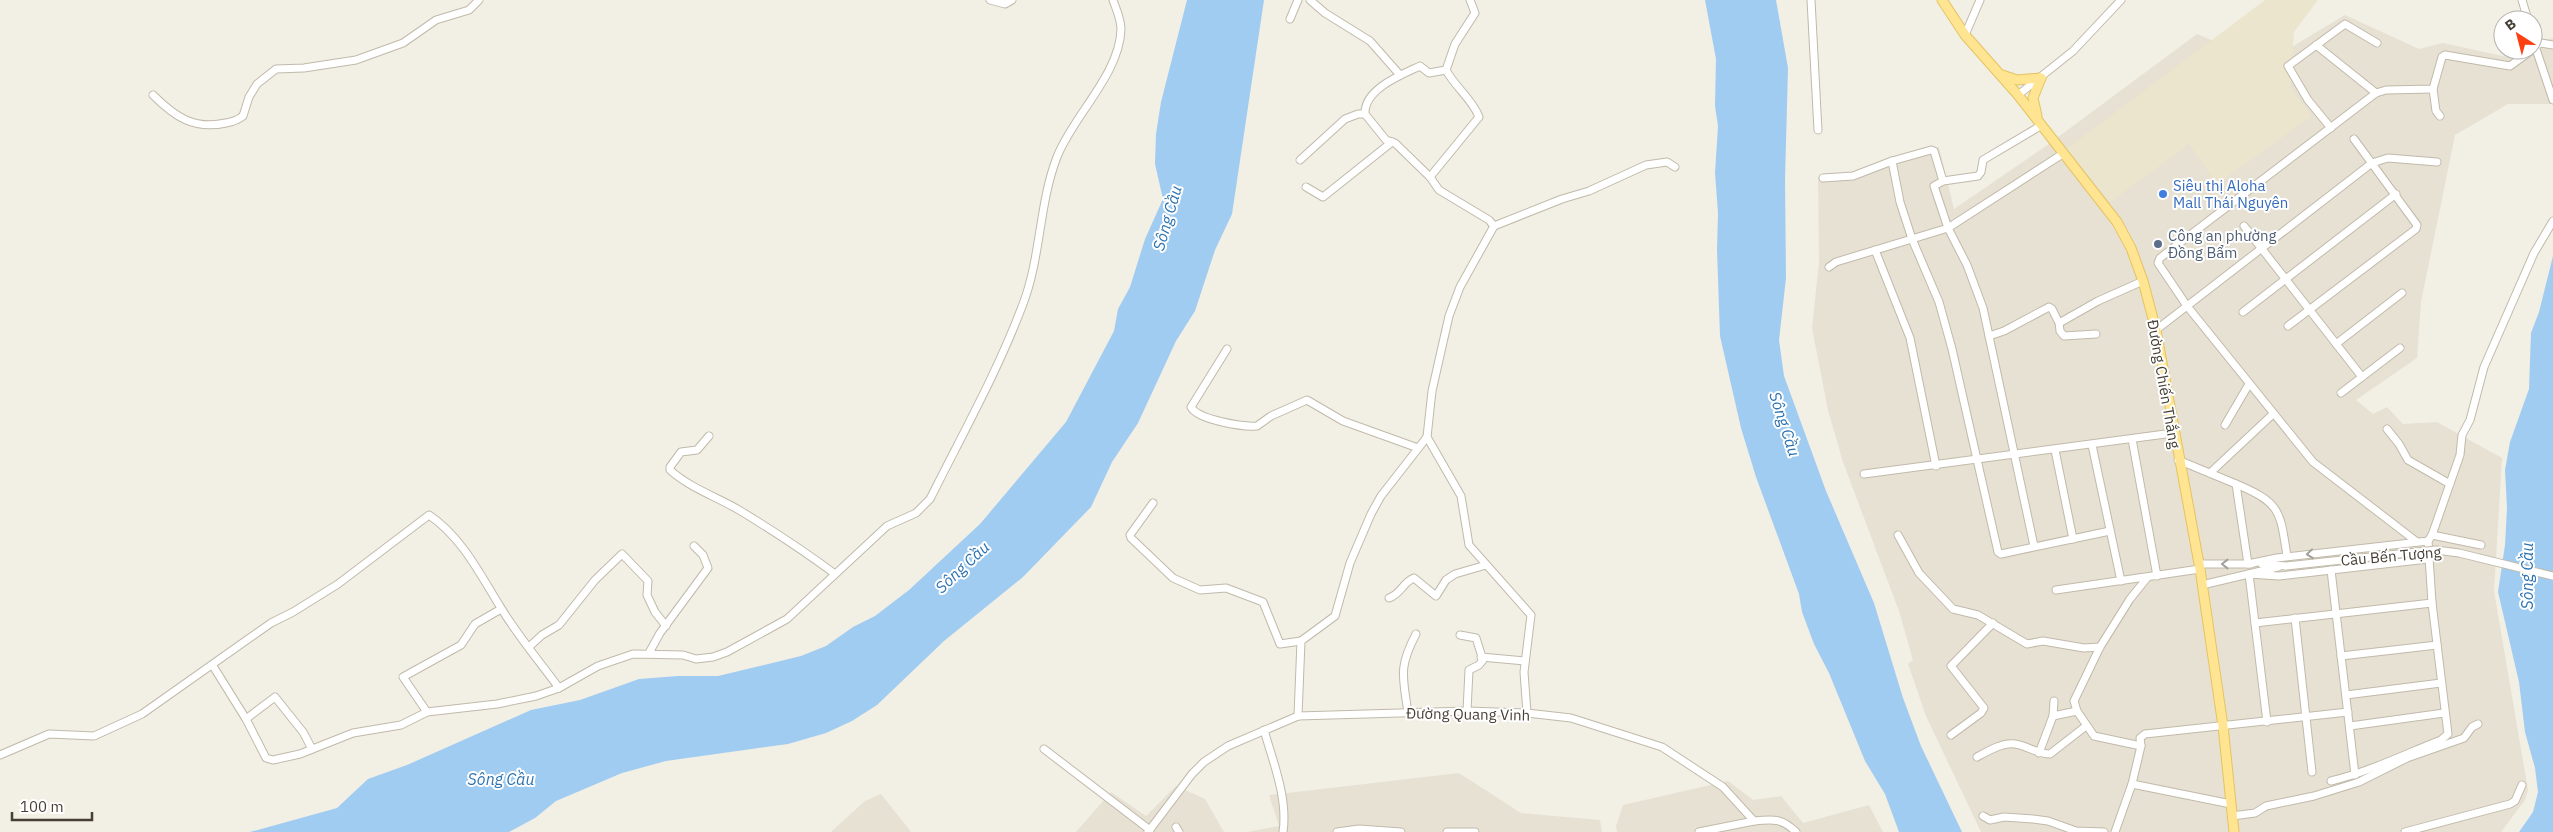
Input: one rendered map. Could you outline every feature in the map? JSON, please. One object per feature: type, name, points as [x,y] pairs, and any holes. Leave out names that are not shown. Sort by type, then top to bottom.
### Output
[{"type":"main road","name":"Đường Chiến Thắng","points":[[1942,0],[1965,34],[2002,75],[2117,222],[2131,248],[2143,281],[2156,330],[2173,433],[2202,585],[2223,726],[2234,832]]},
{"type":"main road","points":[[2002,75],[2017,80],[2041,78],[2034,98],[2040,122]]},
{"type":"street","points":[[153,95],[171,110],[198,125],[205,127],[232,122],[243,116],[249,97],[257,84],[276,69],[304,68],[356,60],[403,43],[436,20],[469,10],[479,0]]},
{"type":"street","points":[[990,0],[1005,4],[1012,0]]},
{"type":"street","points":[[213,666],[246,719],[266,758],[270,760],[312,749],[353,733],[401,725],[427,712],[517,701],[559,688],[598,666],[633,654],[683,655],[696,659],[713,657],[727,652],[787,619],[887,526],[909,517],[924,507],[994,370],[1024,303],[1039,244],[1050,176],[1064,141],[1106,75],[1116,50],[1121,23],[1113,0]]},
{"type":"street","points":[[1290,20],[1298,0]]},
{"type":"street","points":[[1310,0],[1376,46],[1400,75]]},
{"type":"street","points":[[1430,177],[1479,117],[1470,102],[1453,83],[1446,70],[1455,44],[1475,13],[1470,0]]},
{"type":"street","points":[[1811,0],[1818,130]]},
{"type":"street","points":[[1965,34],[1980,0]]},
{"type":"street","points":[[2018,95],[2073,50],[2122,0]]},
{"type":"street","points":[[2331,128],[2308,100],[2288,66],[2345,24],[2377,43]]},
{"type":"street","points":[[2316,45],[2376,92]]},
{"type":"street","points":[[2440,116],[2436,111],[2433,89],[2443,56],[2510,66],[2517,60]]},
{"type":"street","points":[[2538,60],[2553,100]]},
{"type":"street","points":[[1365,114],[1368,101],[1376,91],[1400,75],[1420,66],[1429,73],[1446,70]]},
{"type":"street","points":[[2418,542],[2313,462],[2187,306],[2160,269],[2158,263],[2160,258],[2376,92],[2433,89]]},
{"type":"street","points":[[1300,160],[1345,119],[1358,114],[1365,114]]},
{"type":"street","points":[[1365,114],[1386,140],[1392,142],[1430,177],[1439,190],[1489,220],[1494,226]]},
{"type":"street","points":[[2034,546],[1983,308],[1967,265],[1948,228],[1934,186],[1943,181],[1978,176],[1981,172],[1983,160],[2040,122]]},
{"type":"street","points":[[2288,326],[2416,229],[2416,220],[2354,139]]},
{"type":"street","points":[[1306,187],[1321,198],[1324,197],[1392,142]]},
{"type":"street","points":[[1823,178],[1853,176],[1892,161],[1933,150],[1943,181]]},
{"type":"street","points":[[1829,267],[1836,262],[1948,228],[2064,153]]},
{"type":"street","points":[[2156,330],[2372,163],[2388,158],[2437,162]]},
{"type":"street","points":[[1892,161],[1900,202],[1912,239],[1939,302],[1999,554],[2110,531]]},
{"type":"street","points":[[1154,503],[1130,535],[1169,576],[1200,590],[1226,588],[1263,602],[1280,644],[1301,641],[1334,616],[1350,563],[1371,514],[1381,496],[1427,437],[1432,391],[1449,316],[1460,287],[1494,226],[1562,199],[1589,191],[1646,165],[1667,162],[1676,167]]},
{"type":"street","points":[[2243,312],[2396,194]]},
{"type":"street","points":[[2332,781],[2356,775],[2390,759],[2445,738],[2448,728],[2444,713],[2432,603],[2428,559],[2430,538],[2460,455],[2462,435],[2470,420],[2484,367],[2534,253],[2553,220]]},
{"type":"street","points":[[2244,226],[2362,377]]},
{"type":"street","points":[[1875,250],[1910,338],[1936,466]]},
{"type":"street","points":[[2059,322],[2143,281]]},
{"type":"street","points":[[2336,344],[2402,292]]},
{"type":"street","points":[[1989,336],[2004,331],[2049,307],[2052,308],[2059,322],[2060,331],[2064,336],[2096,334]]},
{"type":"street","points":[[2341,393],[2400,348]]},
{"type":"street","points":[[1227,349],[1191,407],[1199,414],[1214,420],[1254,427],[1270,416],[1307,400],[1343,421],[1418,448]]},
{"type":"street","points":[[2225,425],[2249,384]]},
{"type":"street","points":[[2210,473],[2273,414]]},
{"type":"street","points":[[2387,430],[2403,449],[2408,460],[2450,484]]},
{"type":"street","points":[[1864,474],[1977,461],[2173,433]]},
{"type":"street","points":[[709,436],[698,450],[681,452],[670,466],[670,470],[686,482],[738,510],[800,549],[834,574]]},
{"type":"street","points":[[1427,437],[1461,496],[1469,545],[1531,615],[1524,685],[1527,713]]},
{"type":"street","points":[[2132,439],[2157,576]]},
{"type":"street","points":[[2092,445],[2121,581]]},
{"type":"street","points":[[2055,450],[2073,539]]},
{"type":"street","points":[[2178,460],[2264,497],[2278,511],[2281,518],[2287,556]]},
{"type":"street","points":[[2236,484],[2248,564]]},
{"type":"street","points":[[0,755],[49,734],[94,736],[145,712],[213,666],[271,623],[294,612],[338,584],[429,515],[461,547],[485,579],[501,608],[559,688]]},
{"type":"street","points":[[1898,535],[1919,574],[1949,607],[1978,615],[2027,644],[2043,641],[2084,648],[2100,647]]},
{"type":"street","points":[[2248,564],[2287,556],[2418,542],[2430,538],[2481,544]]},
{"type":"street","points":[[649,653],[708,568],[700,550],[694,546]]},
{"type":"street","name":"Cầu Bến Tượng","points":[[2286,566],[2436,550],[2467,554],[2553,576]]},
{"type":"street","points":[[529,647],[546,632],[559,624],[595,580],[622,554],[648,581],[647,595],[666,626]]},
{"type":"street","points":[[2249,574],[2278,576],[2428,559]]},
{"type":"street","points":[[2056,590],[2146,578],[2199,567],[2248,564],[2286,566]]},
{"type":"street","points":[[1389,598],[1397,595],[1414,578],[1436,596],[1446,580],[1455,574],[1486,565]]},
{"type":"street","points":[[2202,585],[2286,566]]},
{"type":"street","points":[[2331,570],[2356,775]]},
{"type":"street","points":[[2249,574],[2267,722]]},
{"type":"street","points":[[2140,746],[2094,736],[2077,711],[2074,701],[2100,647],[2130,599],[2146,578]]},
{"type":"street","points":[[2255,622],[2432,603]]},
{"type":"street","points":[[427,712],[403,676],[461,645],[474,624],[501,608]]},
{"type":"street","points":[[2295,618],[2312,772]]},
{"type":"street","points":[[1951,736],[1981,714],[1984,708],[1951,666],[1993,623]]},
{"type":"street","points":[[1408,713],[1402,666],[1406,653],[1416,634]]},
{"type":"street","points":[[1460,634],[1476,638],[1482,657],[1482,663],[1469,670],[1467,711]]},
{"type":"street","points":[[1298,716],[1301,641]]},
{"type":"street","points":[[2341,656],[2436,645]]},
{"type":"street","points":[[1482,657],[1525,661]]},
{"type":"street","points":[[2346,695],[2441,683]]},
{"type":"street","points":[[246,719],[275,698],[303,732],[312,749]]},
{"type":"street","points":[[2039,753],[2053,716],[2054,701]]},
{"type":"street","name":"Đường Quang Vinh","points":[[1149,831],[1192,774],[1204,762],[1228,746],[1298,716],[1467,711],[1527,713],[1571,718],[1662,747],[1723,787],[1754,821]]},
{"type":"street","points":[[2053,716],[2077,711]]},
{"type":"street","points":[[2115,832],[2132,784],[2140,738],[2145,734],[2348,712]]},
{"type":"street","points":[[2350,726],[2444,713]]},
{"type":"street","points":[[2232,816],[2255,813],[2266,806],[2314,796],[2359,782],[2407,758],[2464,738],[2472,727],[2478,724]]},
{"type":"street","points":[[1977,757],[1995,748],[2013,743],[2039,753],[2050,754],[2057,751],[2086,726]]},
{"type":"street","points":[[1264,730],[1278,780],[1284,815],[1284,832]]},
{"type":"street","points":[[1044,749],[1149,831]]},
{"type":"street","points":[[2132,784],[2231,804]]},
{"type":"street","points":[[2405,832],[2510,804],[2515,801],[2522,786]]},
{"type":"street","points":[[1983,816],[1990,820],[2004,817],[2033,819],[2048,821],[2076,831],[2104,832]]},
{"type":"street","points":[[1698,832],[1754,821],[1776,819],[1786,822],[1796,832]]},
{"type":"street","points":[[1338,832],[1356,829],[1401,832]]},
{"type":"street","points":[[1447,832],[1475,832]]},
{"type":"shaded area","points":[[2265,0],[2318,0],[2294,32],[2290,87],[2311,116],[2217,184],[2189,144],[2110,202],[2067,149]]},
{"type":"shaded area","points":[[2345,15],[2419,49],[2443,43],[2493,54],[2493,60],[2543,60],[2543,40],[2553,38],[2553,104],[2508,104],[2455,135],[2421,302],[2417,358],[2356,400],[2373,414],[2387,407],[2403,424],[2437,422],[2502,458],[2494,591],[2528,790],[2525,800],[2501,832],[1981,832],[1926,716],[1908,664],[1913,660],[1899,611],[1843,462],[1828,410],[1812,328],[1819,262],[1818,177],[1851,175],[1939,147],[1954,209],[2046,146],[2197,34],[2265,63]]},
{"type":"shaded area","points":[[1459,773],[1521,813],[1600,820],[1602,832],[1247,832],[1279,826],[1269,795]]},
{"type":"shaded area","points":[[1728,781],[1753,800],[1781,796],[1803,823],[1869,805],[1883,832],[1617,832],[1616,826],[1623,805]]},
{"type":"shaded area","points":[[1176,786],[1205,799],[1224,832],[1076,832],[1111,792],[1146,816]]},
{"type":"shaded area","points":[[881,794],[911,832],[831,832],[865,801]]},
{"type":"water","name":"Sông Cầu","points":[[1187,0],[1264,0],[1232,214],[1215,250],[1195,311],[1176,341],[1138,423],[1112,462],[1091,507],[1023,577],[944,641],[877,705],[852,721],[826,733],[788,744],[666,761],[622,773],[556,801],[535,818],[509,832],[250,832],[337,808],[368,779],[407,765],[531,710],[580,700],[639,679],[678,676],[718,676],[801,656],[826,646],[853,627],[875,616],[909,590],[980,524],[1066,422],[1114,331],[1118,309],[1130,287],[1145,239],[1163,199],[1155,164],[1156,134],[1161,102]]},
{"type":"water","name":"Sông Cầu","points":[[1705,0],[1776,0],[1788,68],[1785,180],[1786,278],[1779,340],[1784,376],[1826,491],[1874,603],[1903,698],[1921,746],[1962,832],[1899,832],[1885,794],[1865,761],[1829,673],[1814,644],[1802,612],[1799,594],[1756,477],[1741,428],[1720,336],[1717,250],[1718,213],[1715,173],[1718,126],[1715,106],[1716,59]]},
{"type":"water","name":"Sông Cầu","points":[[2553,256],[2553,832],[2519,832],[2533,812],[2538,792],[2535,768],[2525,732],[2519,682],[2498,592],[2505,545],[2507,508],[2505,470],[2510,442],[2529,389],[2531,333],[2539,312]]},
{"type":"place","name":"Siêu thị Aloha Mall Thái Nguyên","points":[[2163,194]]},
{"type":"place","name":"Công an phường Đồng Bẩm","points":[[2158,244]]}]
